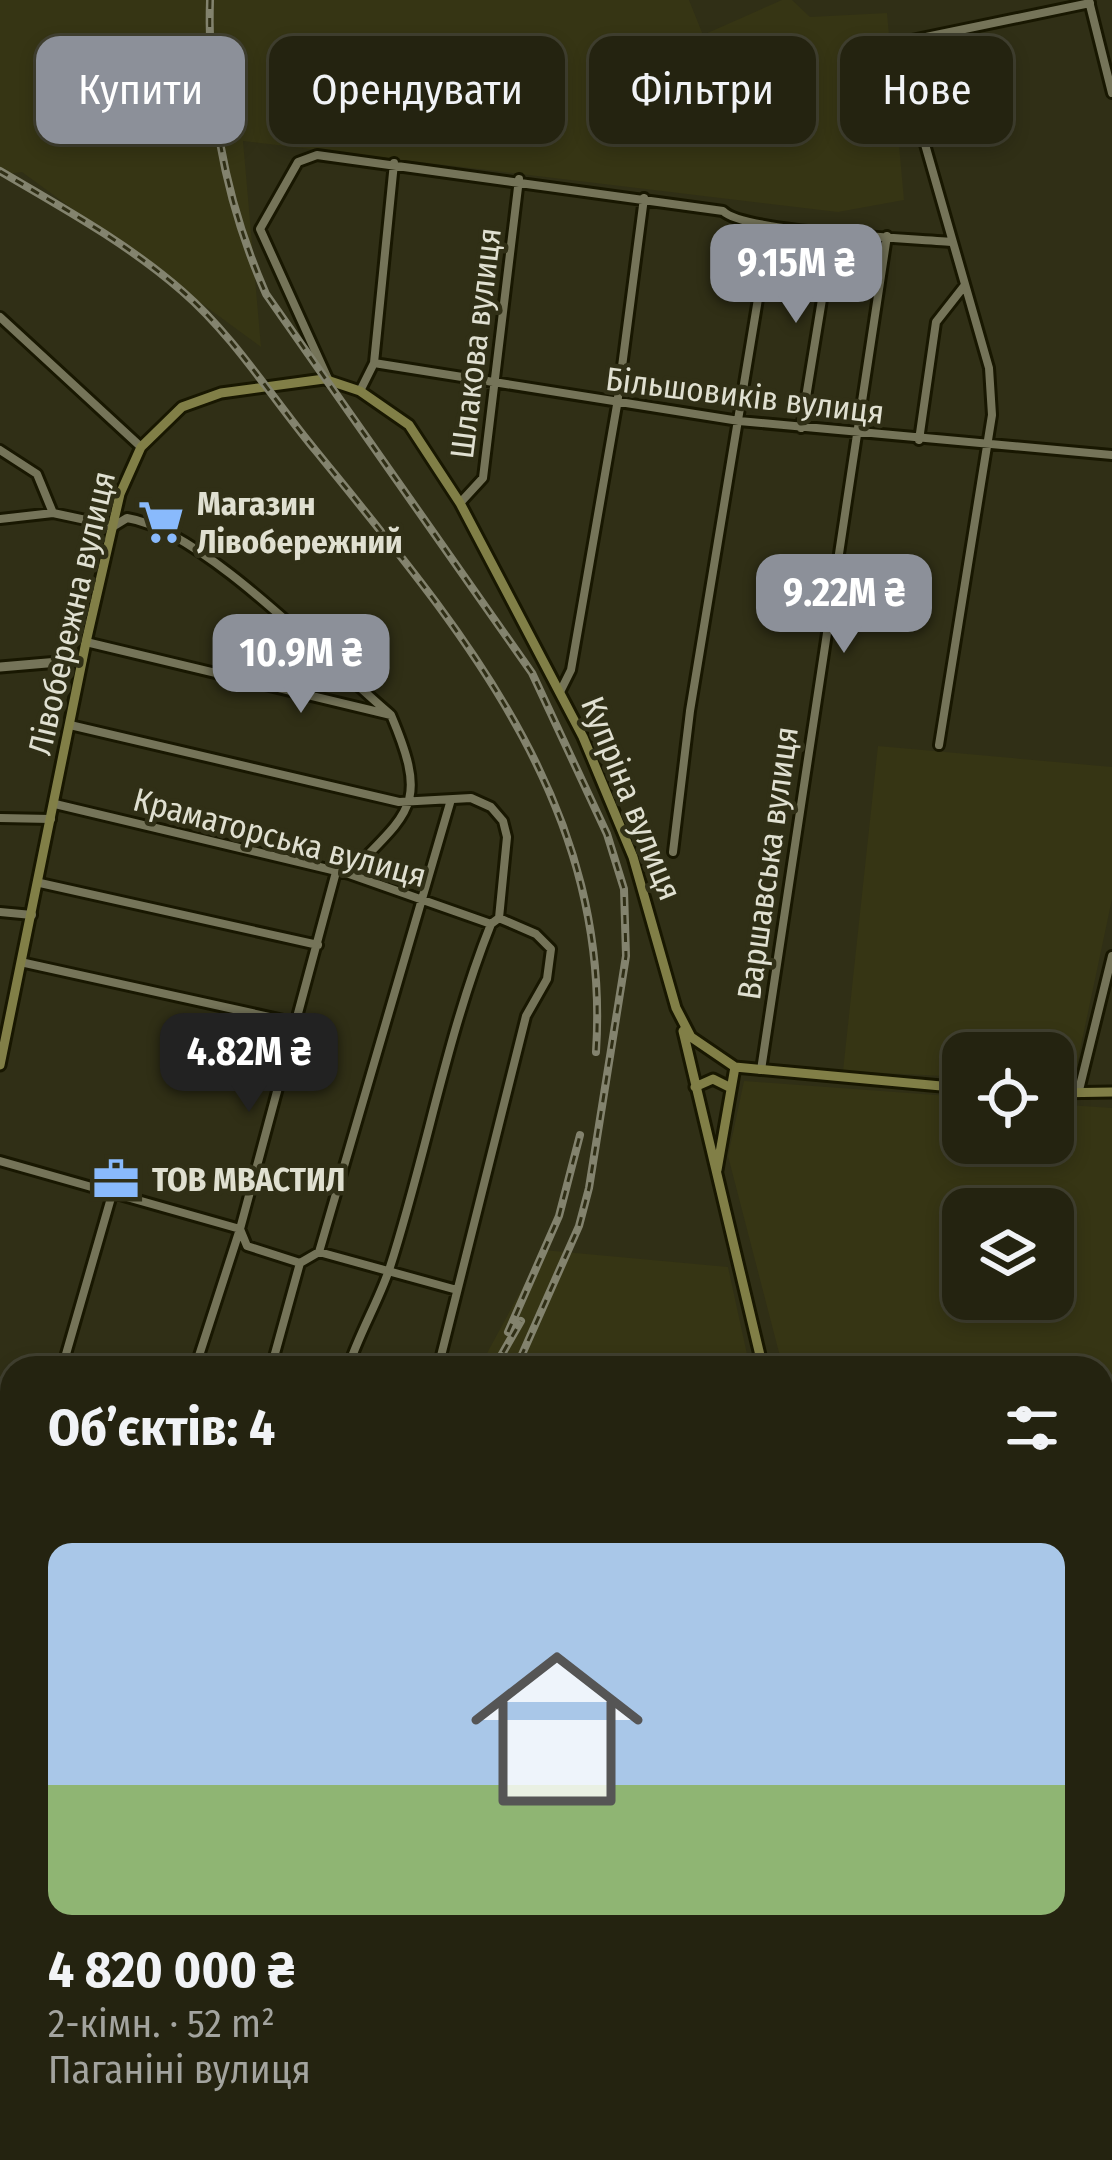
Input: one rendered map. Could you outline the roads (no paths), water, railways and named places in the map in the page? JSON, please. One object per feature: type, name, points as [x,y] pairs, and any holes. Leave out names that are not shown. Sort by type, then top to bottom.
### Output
[{"type":"main road","name":"Купріна вулиця","points":[[328,380],[360,391],[392,410],[424,442],[460,503],[560,692],[633,856],[676,1008],[691,1037],[735,1066],[942,1086]]},
{"type":"main road","name":"Лівобережна вулиця","points":[[0,1065],[25,963],[86,642],[120,494],[141,447],[182,406],[221,393],[328,380]]},
{"type":"main road","points":[[676,1008],[760,1356]]},
{"type":"main road","points":[[716,1175],[735,1066]]},
{"type":"main road","points":[[695,1087],[713,1078],[731,1088]]},
{"type":"main road","points":[[1074,1091],[1112,1092]]},
{"type":"street","points":[[939,745],[992,415],[989,368],[910,92],[902,41],[1089,1],[1112,93]]},
{"type":"street","points":[[328,380],[260,229],[298,162],[317,155],[644,198],[723,211],[730,218],[770,226],[951,242]]},
{"type":"street","points":[[360,391],[374,363],[394,163]]},
{"type":"street","name":"Шлакова вулиця","points":[[460,503],[483,478],[519,179]]},
{"type":"street","points":[[560,692],[571,670],[617,405],[644,198]]},
{"type":"street","points":[[673,851],[770,226]]},
{"type":"street","points":[[801,428],[833,232]]},
{"type":"street","name":"Варшавська вулиця","points":[[761,1071],[887,236]]},
{"type":"street","points":[[920,440],[936,322],[966,284]]},
{"type":"street","points":[[0,317],[141,447]]},
{"type":"street","name":"Більшовиків вулиця","points":[[374,363],[739,421],[1112,455]]},
{"type":"street","points":[[0,450],[37,474],[53,513]]},
{"type":"street","points":[[0,519],[53,513],[114,526],[127,518],[167,530],[209,559],[391,716],[407,753],[413,799],[400,822],[349,874]]},
{"type":"street","points":[[86,642],[391,716]]},
{"type":"street","points":[[0,667],[82,660]]},
{"type":"street","points":[[70,724],[399,802],[451,803],[471,798],[490,806],[503,821],[507,865],[495,921],[441,1065],[389,1271],[363,1321],[352,1356]]},
{"type":"street","points":[[274,1356],[300,1263],[319,1252],[451,803]]},
{"type":"street","name":"Краматорська вулиця","points":[[55,804],[349,874],[536,934],[551,949],[552,963],[526,1016],[457,1290]]},
{"type":"street","points":[[0,818],[52,819]]},
{"type":"street","points":[[199,1356],[240,1229],[336,872]]},
{"type":"street","points":[[40,883],[318,945]]},
{"type":"street","points":[[0,912],[34,915]]},
{"type":"street","points":[[1079,1090],[1112,956]]},
{"type":"street","points":[[25,963],[297,1023]]},
{"type":"street","points":[[0,1161],[240,1229],[248,1246],[300,1263]]},
{"type":"street","points":[[65,1356],[113,1191]]},
{"type":"street","points":[[319,1252],[457,1290],[440,1356]]},
{"type":"railway","points":[[210,0],[212,75],[222,150],[240,223],[266,294],[532,673],[607,834],[624,889],[626,956],[589,1188],[579,1226],[521,1356]]},
{"type":"railway","points":[[0,171],[117,242],[201,309],[371,518],[473,655],[517,726],[553,800],[580,879],[595,962],[596,1052]]},
{"type":"railway","points":[[508,1332],[559,1216],[580,1135]]},
{"type":"railway","points":[[501,1356],[521,1321]]},
{"type":"place","name":"Магазин Лівобережний","points":[[161,522]]},
{"type":"place","name":"ТОВ МВАСТИЛ","points":[[116,1179]]}]
